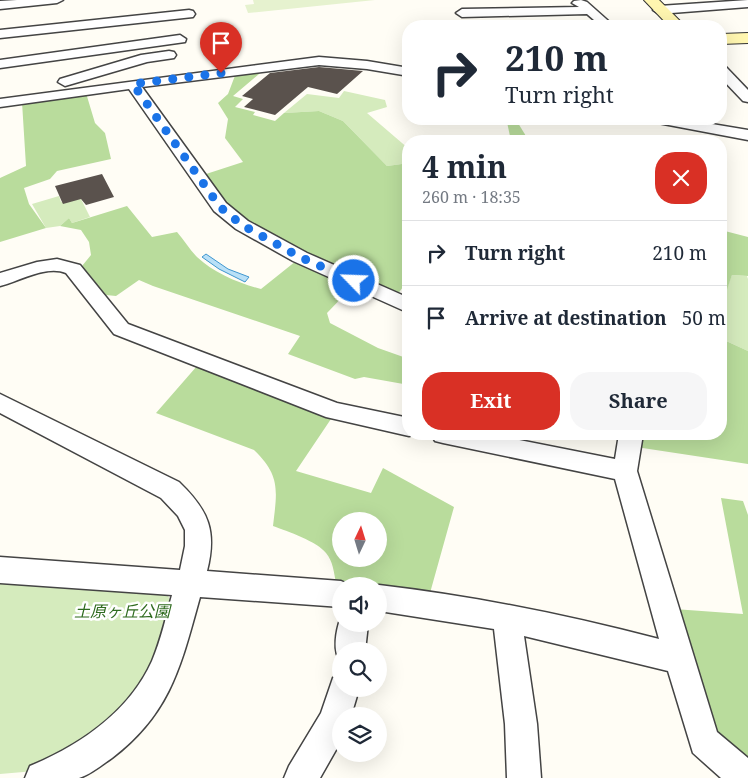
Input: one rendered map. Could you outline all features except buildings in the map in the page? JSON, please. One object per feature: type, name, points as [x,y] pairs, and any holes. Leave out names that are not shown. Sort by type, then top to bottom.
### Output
[{"type":"street","points":[[0,5],[57,0]]},
{"type":"street","points":[[182,78],[180,39],[189,14],[184,0]]},
{"type":"street","points":[[458,0],[464,20]]},
{"type":"street","points":[[570,0],[583,4],[601,20]]},
{"type":"street","points":[[655,5],[748,4]]},
{"type":"street","points":[[655,5],[671,20]]},
{"type":"street","points":[[462,12],[590,10]]},
{"type":"street","points":[[0,34],[189,14]]},
{"type":"street","points":[[727,38],[748,38]]},
{"type":"street","points":[[0,64],[180,39]]},
{"type":"street","points":[[62,94],[60,83],[146,58],[180,54]]},
{"type":"street","points":[[0,103],[319,61],[367,65],[402,71]]},
{"type":"street","points":[[727,79],[745,89]]},
{"type":"street","points":[[133,84],[220,207],[242,225],[300,257],[402,303]]},
{"type":"street","points":[[692,125],[748,135]]},
{"type":"street","points":[[0,280],[50,265],[65,264],[73,269],[121,328],[334,411],[402,426]]},
{"type":"street","points":[[0,403],[170,490],[188,507],[198,530],[198,545],[189,585],[167,660],[161,675],[146,700],[124,727],[104,745],[81,760],[42,778]]},
{"type":"street","points":[[473,440],[625,471]]},
{"type":"street","points":[[630,440],[625,471],[704,742],[746,778]]},
{"type":"street","points":[[0,570],[189,585],[332,593]]},
{"type":"street","points":[[387,599],[421,602],[507,618],[596,637],[680,659]]},
{"type":"street","points":[[507,618],[521,724],[524,778]]},
{"type":"street","points":[[301,778],[324,744],[341,705],[342,697]]},
{"type":"green space","points":[[253,0],[375,0],[248,13],[245,5],[254,4]]},
{"type":"green space","points":[[265,69],[233,96],[243,99],[235,107],[255,112],[253,115],[275,121],[284,113],[319,111],[343,121],[387,166],[402,164],[402,288],[397,295],[303,253],[248,222],[224,205],[203,175],[243,162],[225,138],[228,119],[218,103],[228,94],[236,73]]},
{"type":"green space","points":[[344,91],[385,100],[387,107],[367,113],[402,143],[402,164],[387,166],[343,121],[319,111],[284,113],[307,94],[339,98]]},
{"type":"green space","points":[[86,93],[95,123],[105,133],[111,159],[57,171],[50,179],[24,188],[29,204],[46,228],[0,242],[0,178],[26,166],[22,102]]},
{"type":"green space","points":[[508,125],[519,125],[525,135],[510,135]]},
{"type":"green space","points":[[59,196],[61,202],[81,199],[90,217],[72,223],[69,218],[60,226],[46,228],[32,204]]},
{"type":"green space","points":[[127,206],[152,237],[177,232],[194,254],[204,263],[219,273],[244,284],[261,289],[296,261],[353,286],[327,313],[330,323],[378,348],[402,357],[402,384],[364,377],[355,379],[288,354],[300,336],[139,280],[116,296],[106,295],[82,266],[91,255],[89,242],[81,230],[60,226],[69,218],[72,223]]},
{"type":"green space","points":[[727,232],[748,237],[748,276],[732,275],[727,290]]},
{"type":"green space","points":[[732,275],[747,276],[748,351],[727,341],[727,288]]},
{"type":"green space","points":[[727,341],[748,351],[748,464],[636,447],[637,440],[727,440]]},
{"type":"green space","points":[[197,366],[333,416],[296,471],[371,493],[383,468],[454,507],[430,593],[387,588],[387,577],[335,577],[333,568],[388,568],[388,512],[332,512],[332,565],[326,553],[316,545],[302,537],[273,526],[276,493],[273,476],[263,459],[254,450],[156,413]]},
{"type":"green space","points":[[721,498],[743,501],[748,515],[748,768],[711,737],[674,609],[743,614]]},
{"type":"green space","name":"土原ヶ丘公園","points":[[0,579],[166,592],[174,607],[160,652],[120,716],[35,771],[0,774]]},
{"type":"water","points":[[206,254],[228,269],[249,277],[245,282],[219,269],[202,257]]},
{"type":"route","points":[[221,73],[133,84],[220,207],[242,225],[300,257],[354,281]]}]
